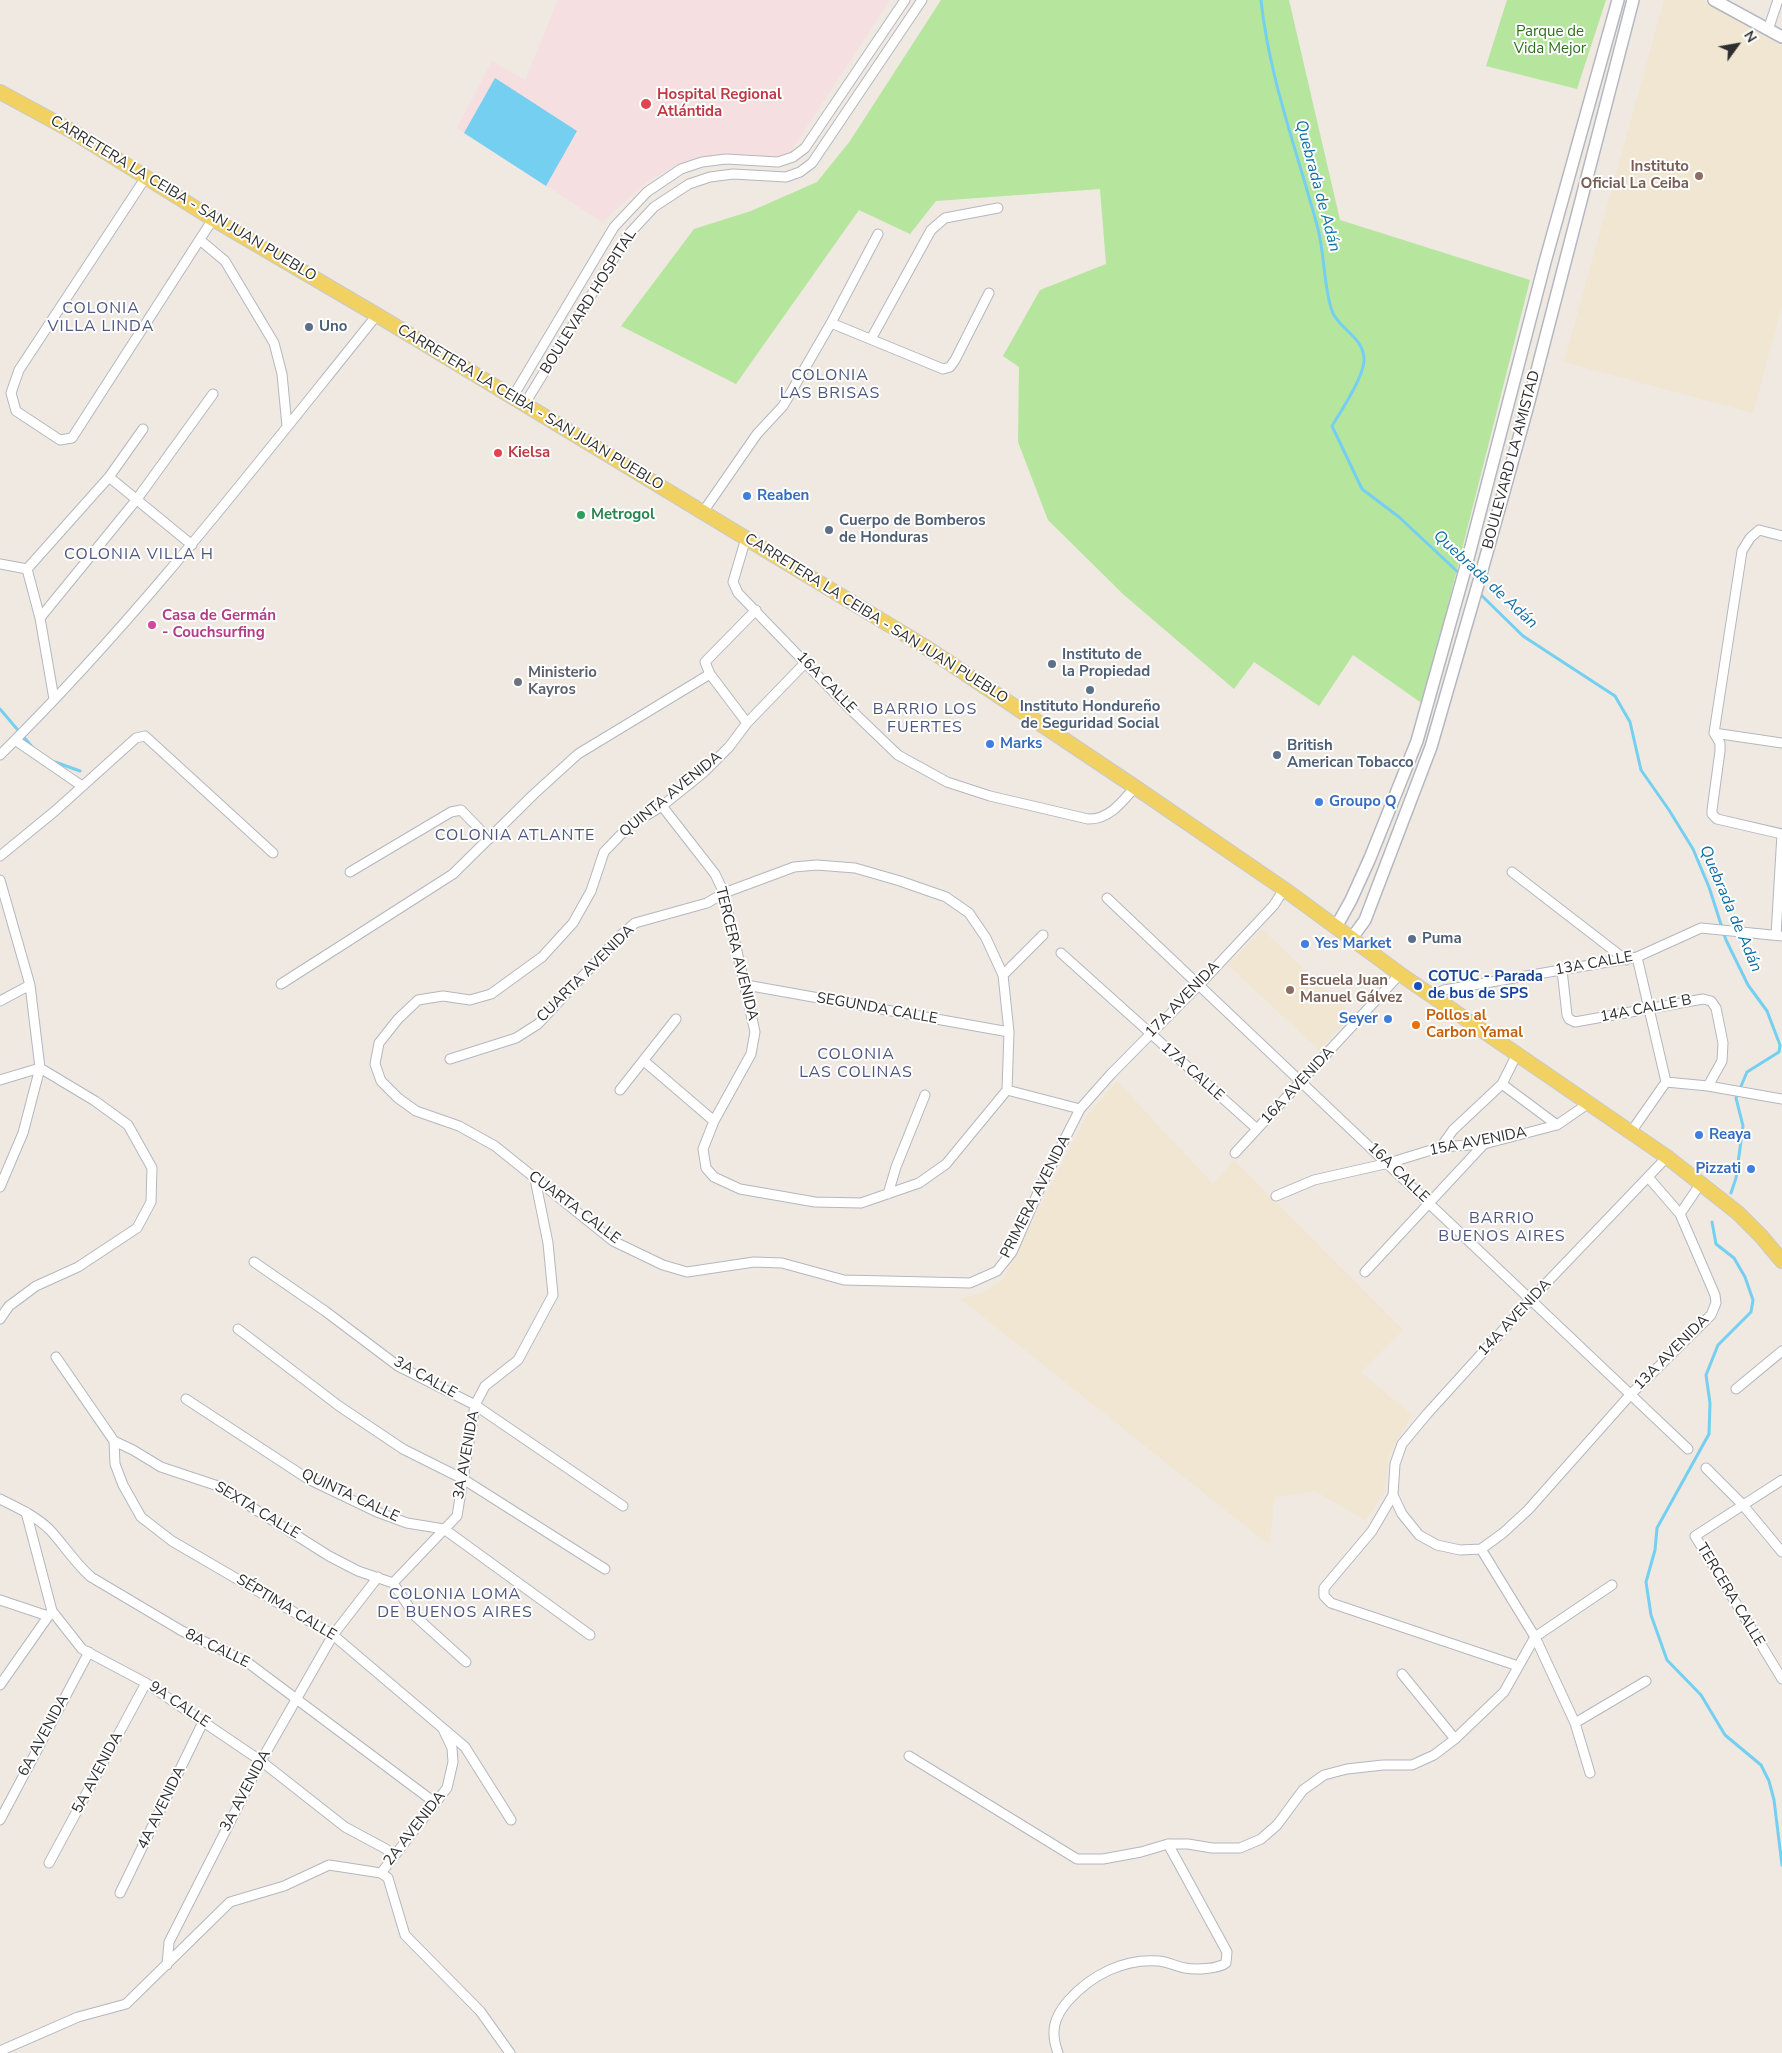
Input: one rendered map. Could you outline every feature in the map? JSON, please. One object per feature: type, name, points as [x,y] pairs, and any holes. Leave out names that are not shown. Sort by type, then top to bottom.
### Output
[{"type":"main road","name":"CARRETERA LA CEIBA - SAN JUAN PUEBLO","points":[[0,92],[70,130],[213,219],[377,315],[924,646],[1135,787],[1284,890],[1400,974],[1667,1157],[1738,1213],[1762,1236],[1782,1261]]},
{"type":"street","name":"BOULEVARD HOSPITAL","points":[[512,398],[614,227],[647,192],[681,169],[702,162],[726,159],[778,162],[799,152],[817,133],[905,0]]},
{"type":"street","name":"BOULEVARD HOSPITAL","points":[[524,405],[628,235],[654,207],[689,184],[710,177],[733,174],[786,177],[800,172],[812,163],[922,0]]},
{"type":"street","name":"BOULEVARD LA AMISTAD","points":[[1336,927],[1351,900],[1370,858],[1416,741],[1460,589],[1545,262],[1618,0]]},
{"type":"street","name":"BOULEVARD LA AMISTAD","points":[[1352,938],[1365,920],[1430,747],[1473,603],[1527,409],[1633,0]]},
{"type":"street","points":[[1714,0],[1782,37]]},
{"type":"street","points":[[1768,30],[1778,0]]},
{"type":"street","points":[[146,176],[19,370],[11,393],[16,410],[60,440],[72,438],[213,219]]},
{"type":"street","points":[[870,339],[931,230],[938,221],[998,208]]},
{"type":"street","points":[[703,512],[757,434],[783,406],[831,323],[878,234]]},
{"type":"street","points":[[200,240],[225,260],[274,343],[282,374],[288,426]]},
{"type":"street","points":[[831,323],[943,369],[950,367],[989,293]]},
{"type":"street","points":[[0,755],[126,622],[192,545],[377,315]]},
{"type":"street","points":[[40,618],[137,499],[213,394]]},
{"type":"street","points":[[27,569],[109,477],[143,429]]},
{"type":"street","points":[[109,477],[192,545]]},
{"type":"street","points":[[1779,935],[1782,834],[1717,819],[1712,814],[1720,751],[1720,744],[1714,733],[1742,551],[1750,538],[1759,530],[1782,536]]},
{"type":"street","name":"16A CALLE","points":[[746,538],[734,582],[738,593],[805,663],[898,755],[947,782],[990,796],[1099,820],[1116,808],[1135,787]]},
{"type":"street","points":[[0,564],[27,569]]},
{"type":"street","points":[[27,569],[40,618],[54,699]]},
{"type":"street","points":[[747,723],[705,666],[707,658],[756,610]]},
{"type":"street","name":"QUINTA AVENIDA","points":[[375,1064],[379,1043],[398,1019],[418,1000],[444,996],[470,1000],[491,994],[542,957],[573,923],[592,891],[604,852],[629,826],[662,806],[722,754],[747,723],[805,663]]},
{"type":"street","points":[[281,984],[453,874],[534,794],[578,754],[710,674]]},
{"type":"street","points":[[1714,733],[1782,743]]},
{"type":"street","points":[[0,856],[55,811],[136,738],[146,736],[273,853]]},
{"type":"street","points":[[15,740],[82,786]]},
{"type":"street","name":"TERCERA AVENIDA","points":[[662,806],[716,874],[724,893],[755,1032],[751,1054],[714,1121],[703,1149],[706,1168],[714,1177],[740,1189],[815,1202],[861,1204],[888,1194]]},
{"type":"street","points":[[350,872],[451,812],[461,810],[489,839]]},
{"type":"street","name":"CUARTA AVENIDA","points":[[450,1059],[516,1038],[538,1024],[620,936],[635,923],[706,903],[724,893],[794,867],[817,865],[855,868],[900,881],[946,897],[969,913],[986,938],[1002,975],[1009,1032],[1007,1090]]},
{"type":"street","points":[[1512,872],[1626,960]]},
{"type":"street","points":[[0,880],[30,985],[40,1068],[23,1133],[0,1186]]},
{"type":"street","name":"17A AVENIDA","points":[[1080,1108],[1274,905],[1284,890]]},
{"type":"street","name":"16A CALLE","points":[[1107,898],[1532,1298],[1688,1449]]},
{"type":"street","name":"13A CALLE","points":[[1432,995],[1444,990],[1626,960],[1638,957],[1701,928],[1712,927],[1779,935]]},
{"type":"street","points":[[1002,975],[1043,935]]},
{"type":"street","name":"17A CALLE","points":[[1061,954],[1257,1130]]},
{"type":"street","points":[[1631,1132],[1666,1082],[1638,957]]},
{"type":"street","name":"14A CALLE B","points":[[1562,970],[1567,1015],[1569,1019],[1575,1022],[1649,1010],[1703,998],[1711,1001],[1716,1008],[1723,1043],[1722,1061],[1708,1086]]},
{"type":"street","name":"16A AVENIDA","points":[[1235,1153],[1400,974]]},
{"type":"street","points":[[0,1001],[30,985]]},
{"type":"street","name":"SEGUNDA CALLE","points":[[746,985],[1009,1032]]},
{"type":"street","points":[[620,1090],[676,1019]]},
{"type":"street","points":[[1441,1147],[1453,1130],[1502,1084],[1517,1054]]},
{"type":"street","points":[[644,1061],[714,1121]]},
{"type":"street","name":"CUARTA CALLE","points":[[375,1064],[381,1081],[398,1098],[416,1111],[459,1126],[495,1146],[612,1241],[663,1265],[687,1272],[754,1262],[782,1263],[844,1280],[970,1283],[984,1278]]},
{"type":"street","points":[[0,1080],[40,1068],[95,1101],[128,1125],[152,1168],[151,1202],[138,1228],[78,1267],[36,1286],[9,1306],[0,1319]]},
{"type":"street","points":[[1666,1082],[1708,1086],[1782,1099]]},
{"type":"street","points":[[1502,1084],[1557,1125]]},
{"type":"street","points":[[888,1194],[919,1182],[946,1164],[1007,1090],[1080,1108]]},
{"type":"street","points":[[888,1194],[896,1167],[925,1095]]},
{"type":"street","name":"15A AVENIDA","points":[[1276,1196],[1314,1180],[1389,1163],[1441,1147],[1484,1144],[1557,1125],[1589,1103]]},
{"type":"street","name":"PRIMERA AVENIDA","points":[[984,1278],[997,1271],[1012,1252],[1040,1188],[1080,1108]]},
{"type":"street","points":[[1364,1272],[1484,1144]]},
{"type":"street","name":"14A AVENIDA","points":[[1393,1495],[1395,1464],[1402,1444],[1426,1414],[1532,1298],[1667,1157]]},
{"type":"street","name":"13A AVENIDA","points":[[1481,1550],[1528,1510],[1631,1394],[1711,1315],[1715,1307],[1715,1295],[1680,1214],[1648,1177]]},
{"type":"street","name":"3A AVENIDA","points":[[393,1583],[457,1516],[475,1405],[485,1386],[518,1360],[552,1295],[548,1244],[535,1179]]},
{"type":"street","points":[[1680,1214],[1701,1183]]},
{"type":"street","name":"3A CALLE","points":[[254,1262],[325,1311],[398,1366],[475,1405],[623,1506]]},
{"type":"street","points":[[238,1328],[339,1406],[395,1444],[463,1479],[605,1568]]},
{"type":"street","points":[[1736,1389],[1782,1351]]},
{"type":"street","points":[[56,1357],[114,1442]]},
{"type":"street","name":"QUINTA CALLE","points":[[186,1399],[308,1479],[377,1512],[406,1523],[444,1529],[590,1635]]},
{"type":"street","name":"SEXTA CALLE","points":[[114,1442],[133,1450],[161,1467],[218,1486],[329,1556],[358,1571],[393,1583]]},
{"type":"street","name":"SÉPTIMA CALLE","points":[[114,1442],[115,1464],[122,1485],[142,1517],[155,1530],[333,1635],[465,1747],[511,1820]]},
{"type":"street","points":[[1706,1468],[1742,1504],[1782,1552]]},
{"type":"street","points":[[1742,1504],[1782,1480]]},
{"type":"street","points":[[1393,1495],[1402,1514],[1419,1535],[1436,1545],[1452,1549],[1481,1550],[1534,1636],[1575,1723],[1590,1773]]},
{"type":"street","points":[[1393,1495],[1372,1531],[1324,1588],[1324,1596],[1331,1603],[1518,1666]]},
{"type":"street","name":"8A CALLE","points":[[0,1499],[26,1511],[49,1529],[79,1567],[91,1577],[182,1632],[247,1662],[434,1802]]},
{"type":"street","name":"TERCERA CALLE","points":[[1742,1504],[1694,1536],[1782,1679]]},
{"type":"street","name":"9A CALLE","points":[[26,1511],[50,1614],[82,1649],[146,1683],[261,1761],[345,1827],[386,1849],[393,1857]]},
{"type":"street","name":"3A AVENIDA","points":[[167,1965],[169,1942],[261,1761],[333,1635],[378,1577]]},
{"type":"street","points":[[393,1583],[415,1616],[466,1662]]},
{"type":"street","points":[[910,1756],[1078,1859],[1103,1859],[1141,1852],[1168,1844],[1188,1844],[1212,1848],[1240,1848],[1260,1839],[1277,1825],[1303,1790],[1324,1775],[1348,1769],[1374,1766],[1412,1765],[1434,1755],[1504,1692],[1534,1636],[1612,1585]]},
{"type":"street","points":[[0,1600],[50,1614],[0,1685]]},
{"type":"street","name":"6A AVENIDA","points":[[0,1820],[89,1652]]},
{"type":"street","points":[[1402,1674],[1455,1738]]},
{"type":"street","points":[[1575,1723],[1646,1681]]},
{"type":"street","name":"5A AVENIDA","points":[[49,1863],[146,1683]]},
{"type":"street","name":"4A AVENIDA","points":[[120,1893],[204,1722]]},
{"type":"street","name":"2A AVENIDA","points":[[381,1873],[434,1802],[447,1788],[453,1762],[452,1748],[442,1726]]},
{"type":"street","points":[[1058,2053],[1054,2041],[1054,2022],[1058,2012],[1098,1975],[1116,1966],[1148,1961],[1160,1961],[1192,1969],[1226,1963],[1227,1952],[1168,1844]]},
{"type":"street","points":[[0,2051],[78,2017],[126,2004],[230,1902],[284,1886],[329,1865],[381,1873],[388,1878],[397,1914],[406,1935],[480,2010],[510,2053]]},
{"type":"shaded area","name":"Hospital Regional Atlántida","points":[[558,0],[890,0],[789,154],[773,157],[710,156],[679,164],[649,180],[602,222],[457,128],[492,61],[525,80]]},
{"type":"shaded area","name":"Instituto Oficial La Ceiba","points":[[1664,0],[1701,0],[1782,46],[1782,306],[1753,413],[1564,362]]},
{"type":"shaded area","name":"Escuela Juan Manuel Gálvez","points":[[1262,929],[1352,1015],[1319,1050],[1228,965]]},
{"type":"shaded area","points":[[1117,1081],[1213,1184],[1234,1160],[1403,1330],[1361,1372],[1412,1415],[1389,1455],[1385,1492],[1365,1520],[1315,1491],[1275,1497],[1269,1545],[961,1299],[985,1292],[1002,1280],[1086,1117]]},
{"type":"green space","points":[[941,0],[1289,0],[1340,220],[1530,280],[1423,704],[1353,655],[1319,706],[1254,662],[1234,689],[1124,595],[1048,520],[1018,442],[1019,367],[1003,356],[1040,290],[1106,264],[1100,189],[936,201],[910,234],[859,210],[736,384],[621,326],[694,229],[751,211],[817,182],[850,141]]},
{"type":"green space","name":"Parque de Vida Mejor","points":[[1507,0],[1606,0],[1577,89],[1486,66]]},
{"type":"water","points":[[495,78],[577,131],[546,186],[464,133]]},
{"type":"waterway","name":"Quebrada de Adán","points":[[1261,0],[1270,57],[1277,86],[1320,236],[1329,301],[1335,317],[1356,339],[1363,353],[1364,361],[1360,376],[1332,426],[1362,489],[1399,517],[1460,574]]},
{"type":"waterway","name":"Quebrada de Adán","points":[[1479,593],[1523,636],[1615,696],[1630,722],[1641,770],[1693,849],[1709,887],[1726,940],[1748,985],[1767,1011],[1780,1045],[1779,1052],[1747,1072],[1736,1098],[1743,1126],[1736,1178],[1731,1193]]},
{"type":"waterway","points":[[0,709],[33,748]]},
{"type":"waterway","points":[[55,762],[80,771]]},
{"type":"waterway","name":"Quebrada de Adán","points":[[1712,1222],[1716,1244],[1734,1258],[1745,1277],[1753,1300],[1751,1312],[1718,1345],[1706,1375],[1710,1403],[1709,1434],[1657,1528],[1655,1550],[1646,1582],[1651,1615],[1667,1660],[1701,1695],[1725,1735],[1761,1765],[1769,1781],[1774,1800],[1782,1865]]},
{"type":"place","name":"Hospital Regional Atlántida","points":[[646,104]]},
{"type":"place","name":"Instituto Oficial La Ceiba","points":[[1699,176]]},
{"type":"place","name":"Uno","points":[[309,327]]},
{"type":"place","name":"Kielsa","points":[[498,453]]},
{"type":"place","name":"Reaben","points":[[747,496]]},
{"type":"place","name":"Metrogol","points":[[581,515]]},
{"type":"place","name":"Cuerpo de Bomberos de Honduras","points":[[829,530]]},
{"type":"place","name":"Casa de Germán - Couchsurfing","points":[[152,625]]},
{"type":"place","name":"Instituto de la Propiedad","points":[[1052,664]]},
{"type":"place","name":"Ministerio Kayros","points":[[518,682]]},
{"type":"place","name":"Instituto Hondureño de Seguridad Social","points":[[1090,690]]},
{"type":"place","name":"Marks","points":[[990,744]]},
{"type":"place","name":"British American Tobacco","points":[[1277,755]]},
{"type":"place","name":"Groupo Q","points":[[1319,802]]},
{"type":"place","name":"Puma","points":[[1412,939]]},
{"type":"place","name":"Yes Market","points":[[1305,944]]},
{"type":"place","name":"COTUC - Parada de bus de SPS","points":[[1418,986]]},
{"type":"place","name":"Escuela Juan Manuel Gálvez","points":[[1290,990]]},
{"type":"place","name":"Seyer","points":[[1388,1019]]},
{"type":"place","name":"Pollos al Carbon Yamal","points":[[1416,1025]]},
{"type":"place","name":"Reaya","points":[[1699,1135]]},
{"type":"place","name":"Pizzati","points":[[1751,1169]]},
{"type":"district","name":"COLONIA VILLA LINDA","points":[[101,318]]},
{"type":"district","name":"COLONIA LAS BRISAS","points":[[830,385]]},
{"type":"district","name":"COLONIA VILLA H","points":[[139,555]]},
{"type":"district","name":"BARRIO LOS FUERTES","points":[[925,719]]},
{"type":"district","name":"COLONIA ATLANTE","points":[[515,836]]},
{"type":"district","name":"COLONIA LAS COLINAS","points":[[856,1064]]},
{"type":"district","name":"BARRIO BUENOS AIRES","points":[[1502,1228]]},
{"type":"district","name":"COLONIA LOMA DE BUENOS AIRES","points":[[455,1604]]}]
